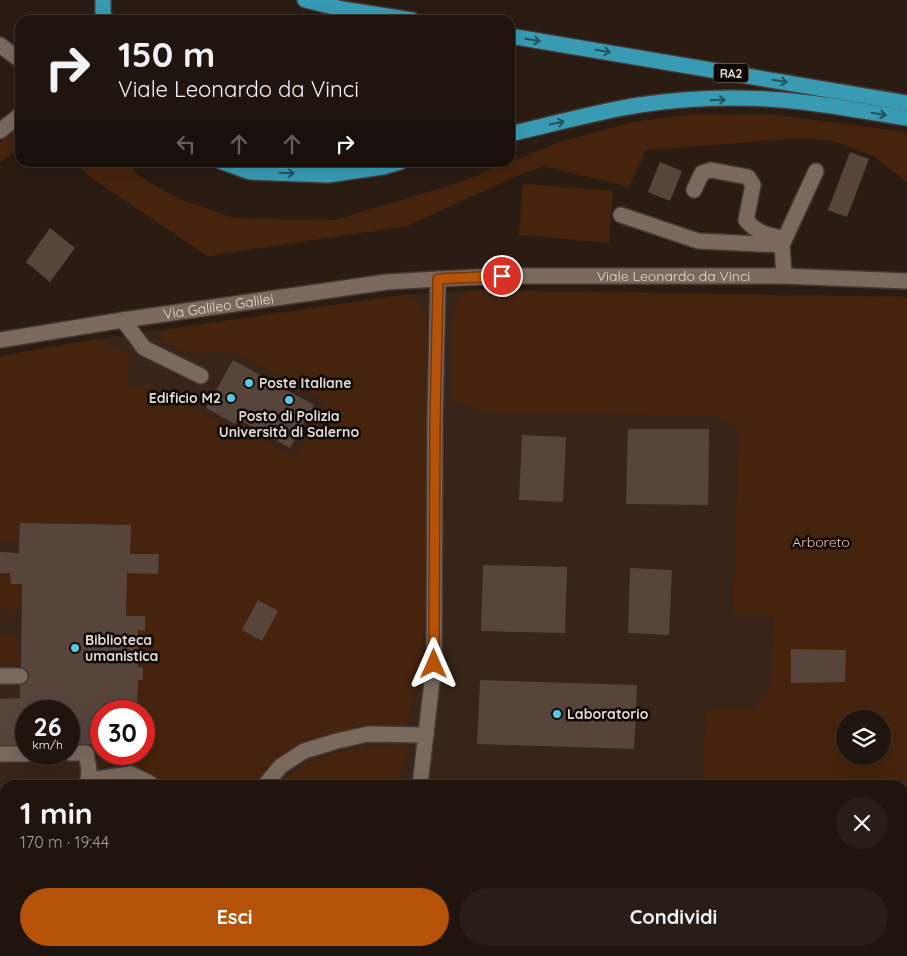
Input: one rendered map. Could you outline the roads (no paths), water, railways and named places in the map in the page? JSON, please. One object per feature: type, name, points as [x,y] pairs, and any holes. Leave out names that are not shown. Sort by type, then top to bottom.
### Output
[{"type":"highway","points":[[103,0],[103,15]]},
{"type":"highway","points":[[305,0],[383,15]]},
{"type":"highway","name":"RA2","points":[[515,37],[907,103]]},
{"type":"highway","points":[[515,133],[639,105],[737,99],[802,102],[907,118]]},
{"type":"highway","points":[[236,167],[250,172],[328,175],[383,167]]},
{"type":"street","points":[[0,45],[15,56]]},
{"type":"street","points":[[0,131],[15,119]]},
{"type":"street","points":[[694,190],[702,173],[711,170],[748,177],[753,185],[746,220],[751,227],[783,242]]},
{"type":"street","points":[[784,276],[783,242],[816,171]]},
{"type":"street","points":[[621,215],[698,241],[783,242]]},
{"type":"street","name":"Viale Leonardo da Vinci","points":[[438,279],[502,276],[784,276],[907,281]]},
{"type":"street","points":[[421,780],[434,664],[435,422],[438,279]]},
{"type":"street","name":"Via Galileo Galilei","points":[[0,340],[123,320],[387,282],[438,279]]},
{"type":"street","points":[[123,320],[144,348],[200,376]]},
{"type":"street","points":[[0,676],[20,676]]},
{"type":"street","points":[[269,780],[281,766],[304,751],[329,743],[368,734],[426,735]]},
{"type":"street","points":[[80,753],[86,753],[89,769],[88,780],[131,774],[144,780]]},
{"type":"street","points":[[0,754],[15,754]]},
{"type":"place","name":"Poste Italiane","points":[[249,383]]},
{"type":"place","name":"Edificio M2","points":[[231,398]]},
{"type":"place","name":"Posto di Polizia Università di Salerno","points":[[289,400]]},
{"type":"place","name":"Biblioteca umanistica","points":[[75,648]]},
{"type":"place","name":"Laboratorio","points":[[557,714]]},
{"type":"park label","name":"Arboreto","points":[[821,542]]}]
